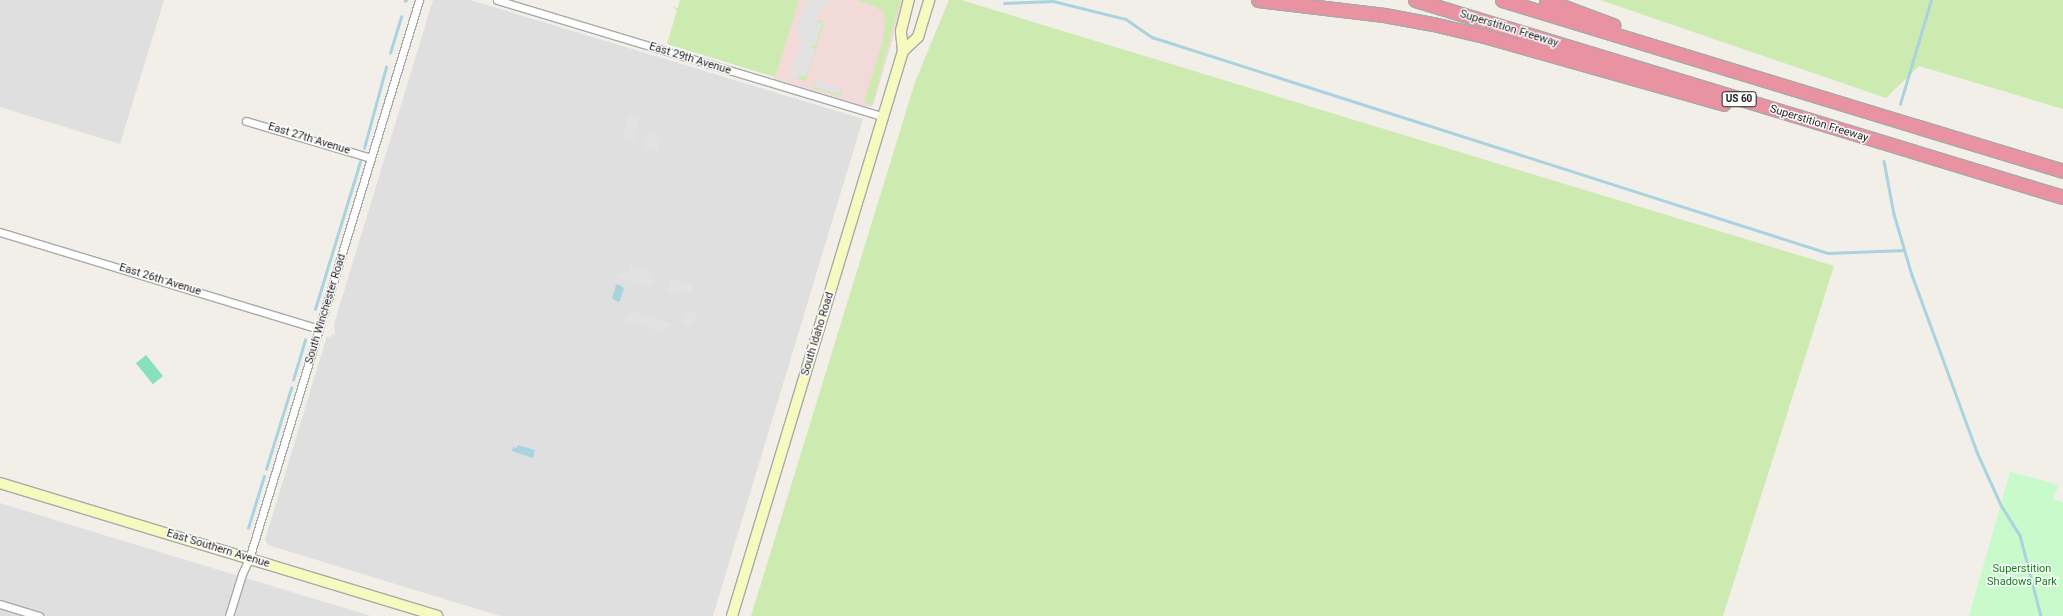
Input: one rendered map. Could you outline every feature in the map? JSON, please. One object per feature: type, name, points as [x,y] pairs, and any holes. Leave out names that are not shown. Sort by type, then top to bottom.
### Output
[{"type":"highway","points":[[1258,0],[1377,14],[1434,24],[1484,36],[1725,104],[1843,132]]},
{"type":"highway","name":"Superstition Freeway","points":[[1415,0],[1843,132],[2063,197]]},
{"type":"highway","name":"US 60","points":[[1502,0],[2063,171]]},
{"type":"highway","points":[[1546,0],[1694,58]]},
{"type":"highway","points":[[1911,124],[2063,162]]},
{"type":"main road","name":"South Idaho Road","points":[[732,616],[903,51],[900,31],[909,0]]},
{"type":"main road","points":[[903,51],[918,37],[929,0]]},
{"type":"main road","name":"East Southern Avenue","points":[[0,483],[437,616]]},
{"type":"street","name":"South Winchester Road","points":[[229,616],[242,574],[249,559],[320,329],[419,0]]},
{"type":"street","name":"East 29th Avenue","points":[[497,0],[884,117]]},
{"type":"street","name":"East 27th Avenue","points":[[246,120],[371,158]]},
{"type":"street","name":"East 26th Avenue","points":[[0,232],[320,329]]},
{"type":"street","points":[[0,604],[39,616]]},
{"type":"shaded area","points":[[0,0],[164,0],[120,144],[0,107]]},
{"type":"shaded area","points":[[433,0],[470,0],[863,119],[713,616],[500,616],[268,545],[265,540],[327,336],[331,337],[332,334],[335,335],[334,324]]},
{"type":"shaded area","points":[[797,0],[904,0],[873,106],[868,107],[774,79]]},
{"type":"shaded area","points":[[812,0],[829,0],[827,9],[820,9],[816,22],[822,24],[815,46],[809,46],[815,49],[806,77],[800,75],[798,79],[790,77],[802,37],[796,34],[805,2],[812,4]]},
{"type":"shaded area","points":[[816,80],[841,88],[839,94],[814,87]]},
{"type":"shaded area","points":[[629,114],[640,117],[633,141],[623,138]]},
{"type":"shaded area","points":[[649,132],[661,135],[657,150],[645,148]]},
{"type":"shaded area","points":[[631,266],[652,273],[651,279],[658,282],[650,288],[618,278],[616,276],[622,271],[629,273]]},
{"type":"shaded area","points":[[671,279],[693,285],[691,292],[683,289],[674,295],[662,291],[671,286],[669,285]]},
{"type":"shaded area","points":[[686,310],[697,313],[692,325],[683,322]]},
{"type":"shaded area","points":[[630,311],[672,324],[662,332],[622,320]]},
{"type":"shaded area","points":[[0,503],[84,529],[371,616],[0,616]]},
{"type":"green space","points":[[680,0],[799,0],[775,77],[667,44],[677,10],[672,7],[678,8]]},
{"type":"green space","points":[[856,0],[901,0],[872,105],[864,103],[883,40],[885,25],[883,20],[886,18],[882,9],[879,10],[875,6]]},
{"type":"green space","points":[[949,0],[961,0],[1834,266],[1723,616],[751,616],[915,82]]},
{"type":"green space","points":[[1600,0],[2063,0],[2063,109],[1919,66],[1886,98]]},
{"type":"green space","points":[[819,20],[824,22],[806,81],[798,79],[800,75],[806,77],[815,49],[809,46],[822,25],[816,22]]},
{"type":"green space","points":[[815,80],[814,87],[838,94],[842,88],[840,96],[812,88]]},
{"type":"green space","points":[[146,355],[163,376],[153,384],[136,363]]},
{"type":"green space","name":"Superstition Shadows Park","points":[[2010,472],[2059,485],[2053,499],[2063,503],[2063,616],[1969,616]]},
{"type":"water","points":[[618,284],[624,288],[620,301],[618,302],[612,298],[616,285]]},
{"type":"water","points":[[518,445],[535,450],[533,458],[512,451],[513,447],[517,448]]},
{"type":"waterway","points":[[1900,104],[1931,0]]},
{"type":"waterway","points":[[1004,3],[1053,1],[1126,19],[1152,37],[1828,253],[1904,250]]},
{"type":"waterway","points":[[390,53],[401,17]]},
{"type":"waterway","points":[[364,148],[386,67]]},
{"type":"waterway","points":[[1884,161],[1894,214],[1912,275],[1977,452],[2001,505],[2020,535],[2041,616]]},
{"type":"waterway","points":[[315,309],[360,162]]},
{"type":"waterway","points":[[293,380],[305,340]]},
{"type":"waterway","points":[[266,469],[291,388]]},
{"type":"waterway","points":[[248,528],[264,476]]}]
